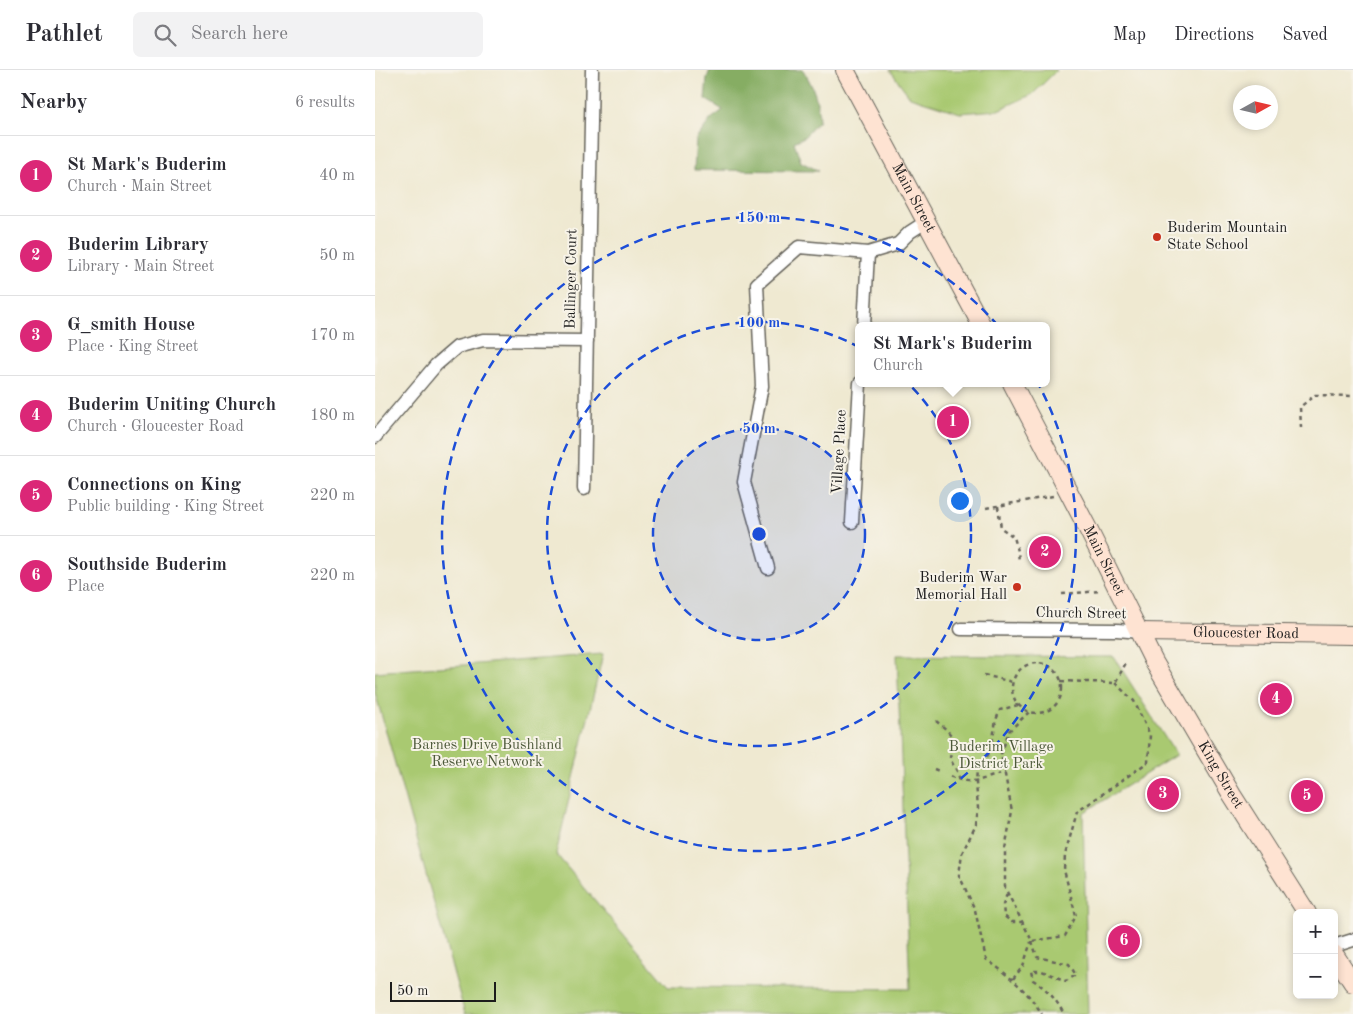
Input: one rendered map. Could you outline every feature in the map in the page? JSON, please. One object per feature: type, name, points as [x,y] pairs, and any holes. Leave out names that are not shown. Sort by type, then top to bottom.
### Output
[{"type":"main road","name":"Main Street","points":[[845,70],[980,322]]},
{"type":"main road","name":"Main Street","points":[[1014,387],[1140,632]]},
{"type":"main road","name":"Gloucester Road","points":[[1140,632],[1353,635]]},
{"type":"main road","name":"King Street","points":[[1140,632],[1154,662],[1232,795],[1304,909]]},
{"type":"main road","points":[[1338,960],[1353,983]]},
{"type":"street","name":"Ballinger Court","points":[[584,489],[592,70]]},
{"type":"street","points":[[768,568],[744,482],[762,386],[757,284],[799,247],[868,253],[898,244],[910,232],[927,222]]},
{"type":"street","points":[[863,322],[868,253]]},
{"type":"street","points":[[375,438],[436,365],[457,347],[483,340],[587,341]]},
{"type":"street","name":"Village Place","points":[[852,522],[860,387]]},
{"type":"street","name":"Church Street","points":[[961,629],[1117,630],[1140,632]]},
{"type":"street","points":[[1338,944],[1353,940]]},
{"type":"path","points":[[1301,428],[1300,407],[1315,396],[1353,396]]},
{"type":"path","points":[[986,508],[1053,496]]},
{"type":"path","points":[[997,506],[1001,528],[1015,537],[1019,562]]},
{"type":"path","points":[[1062,594],[1102,591]]},
{"type":"path","points":[[1115,683],[1127,661]]},
{"type":"path","points":[[1028,664],[1045,664],[1052,668],[1061,681],[1062,690],[1060,698],[1049,710],[1041,713],[1029,712],[1018,705],[1013,698],[1012,682],[1021,668],[1028,664]]},
{"type":"path","points":[[984,675],[1012,682]]},
{"type":"path","points":[[1032,941],[1065,936],[1076,916],[1064,870],[1065,855],[1077,812],[1148,762],[1150,735],[1134,701],[1115,683],[1061,681]]},
{"type":"path","points":[[1018,705],[1000,710],[996,720],[991,751],[977,769],[978,808],[976,825],[962,853],[959,874],[975,910],[986,960],[1013,979],[1035,1002],[1042,1014]]},
{"type":"path","points":[[1023,966],[1031,971],[1042,971],[1066,981],[1076,974],[1069,964],[1037,957],[1032,941],[1005,888],[1005,849],[1011,811],[1001,754],[1009,731],[1029,712]]},
{"type":"path","points":[[936,721],[951,736],[953,744],[950,759],[958,773],[959,781]]},
{"type":"path","points":[[934,769],[939,771]]},
{"type":"path","points":[[950,776],[959,781],[976,783],[989,776],[1005,773]]},
{"type":"path","points":[[1007,894],[1003,905],[1004,916],[1012,922],[1023,922]]},
{"type":"path","points":[[1013,979],[1023,966],[1032,941]]},
{"type":"path","points":[[1031,971],[1033,980],[1043,986],[1055,998],[1064,1014]]},
{"type":"green space","points":[[710,70],[803,70],[815,94],[819,121],[804,137],[794,142],[801,162],[819,171],[694,170],[696,139],[711,119],[723,110],[705,99],[707,78]]},
{"type":"green space","points":[[890,70],[1057,70],[1033,94],[998,110],[960,113],[910,97]]},
{"type":"green space","points":[[603,654],[556,854],[668,987],[910,989],[897,655],[1114,657],[1176,755],[1083,813],[1088,1014],[465,1014],[375,692],[375,672]]},
{"type":"place","name":"Buderim Mountain State School","points":[[1157,237]]},
{"type":"place","name":"St Mark's Buderim","points":[[953,422]]},
{"type":"place","name":"Buderim Library","points":[[1045,552]]},
{"type":"place","name":"Buderim War Memorial Hall","points":[[1017,587]]},
{"type":"place","name":"Buderim Uniting Church","points":[[1276,699]]},
{"type":"place","name":"G_smith House","points":[[1163,794]]},
{"type":"place","name":"Connections on King","points":[[1307,796]]},
{"type":"place","name":"Southside Buderim","points":[[1124,941]]},
{"type":"park label","name":"Barnes Drive Bushland Reserve Network","points":[[487,754]]},
{"type":"park label","name":"Buderim Village District Park","points":[[1001,756]]}]
